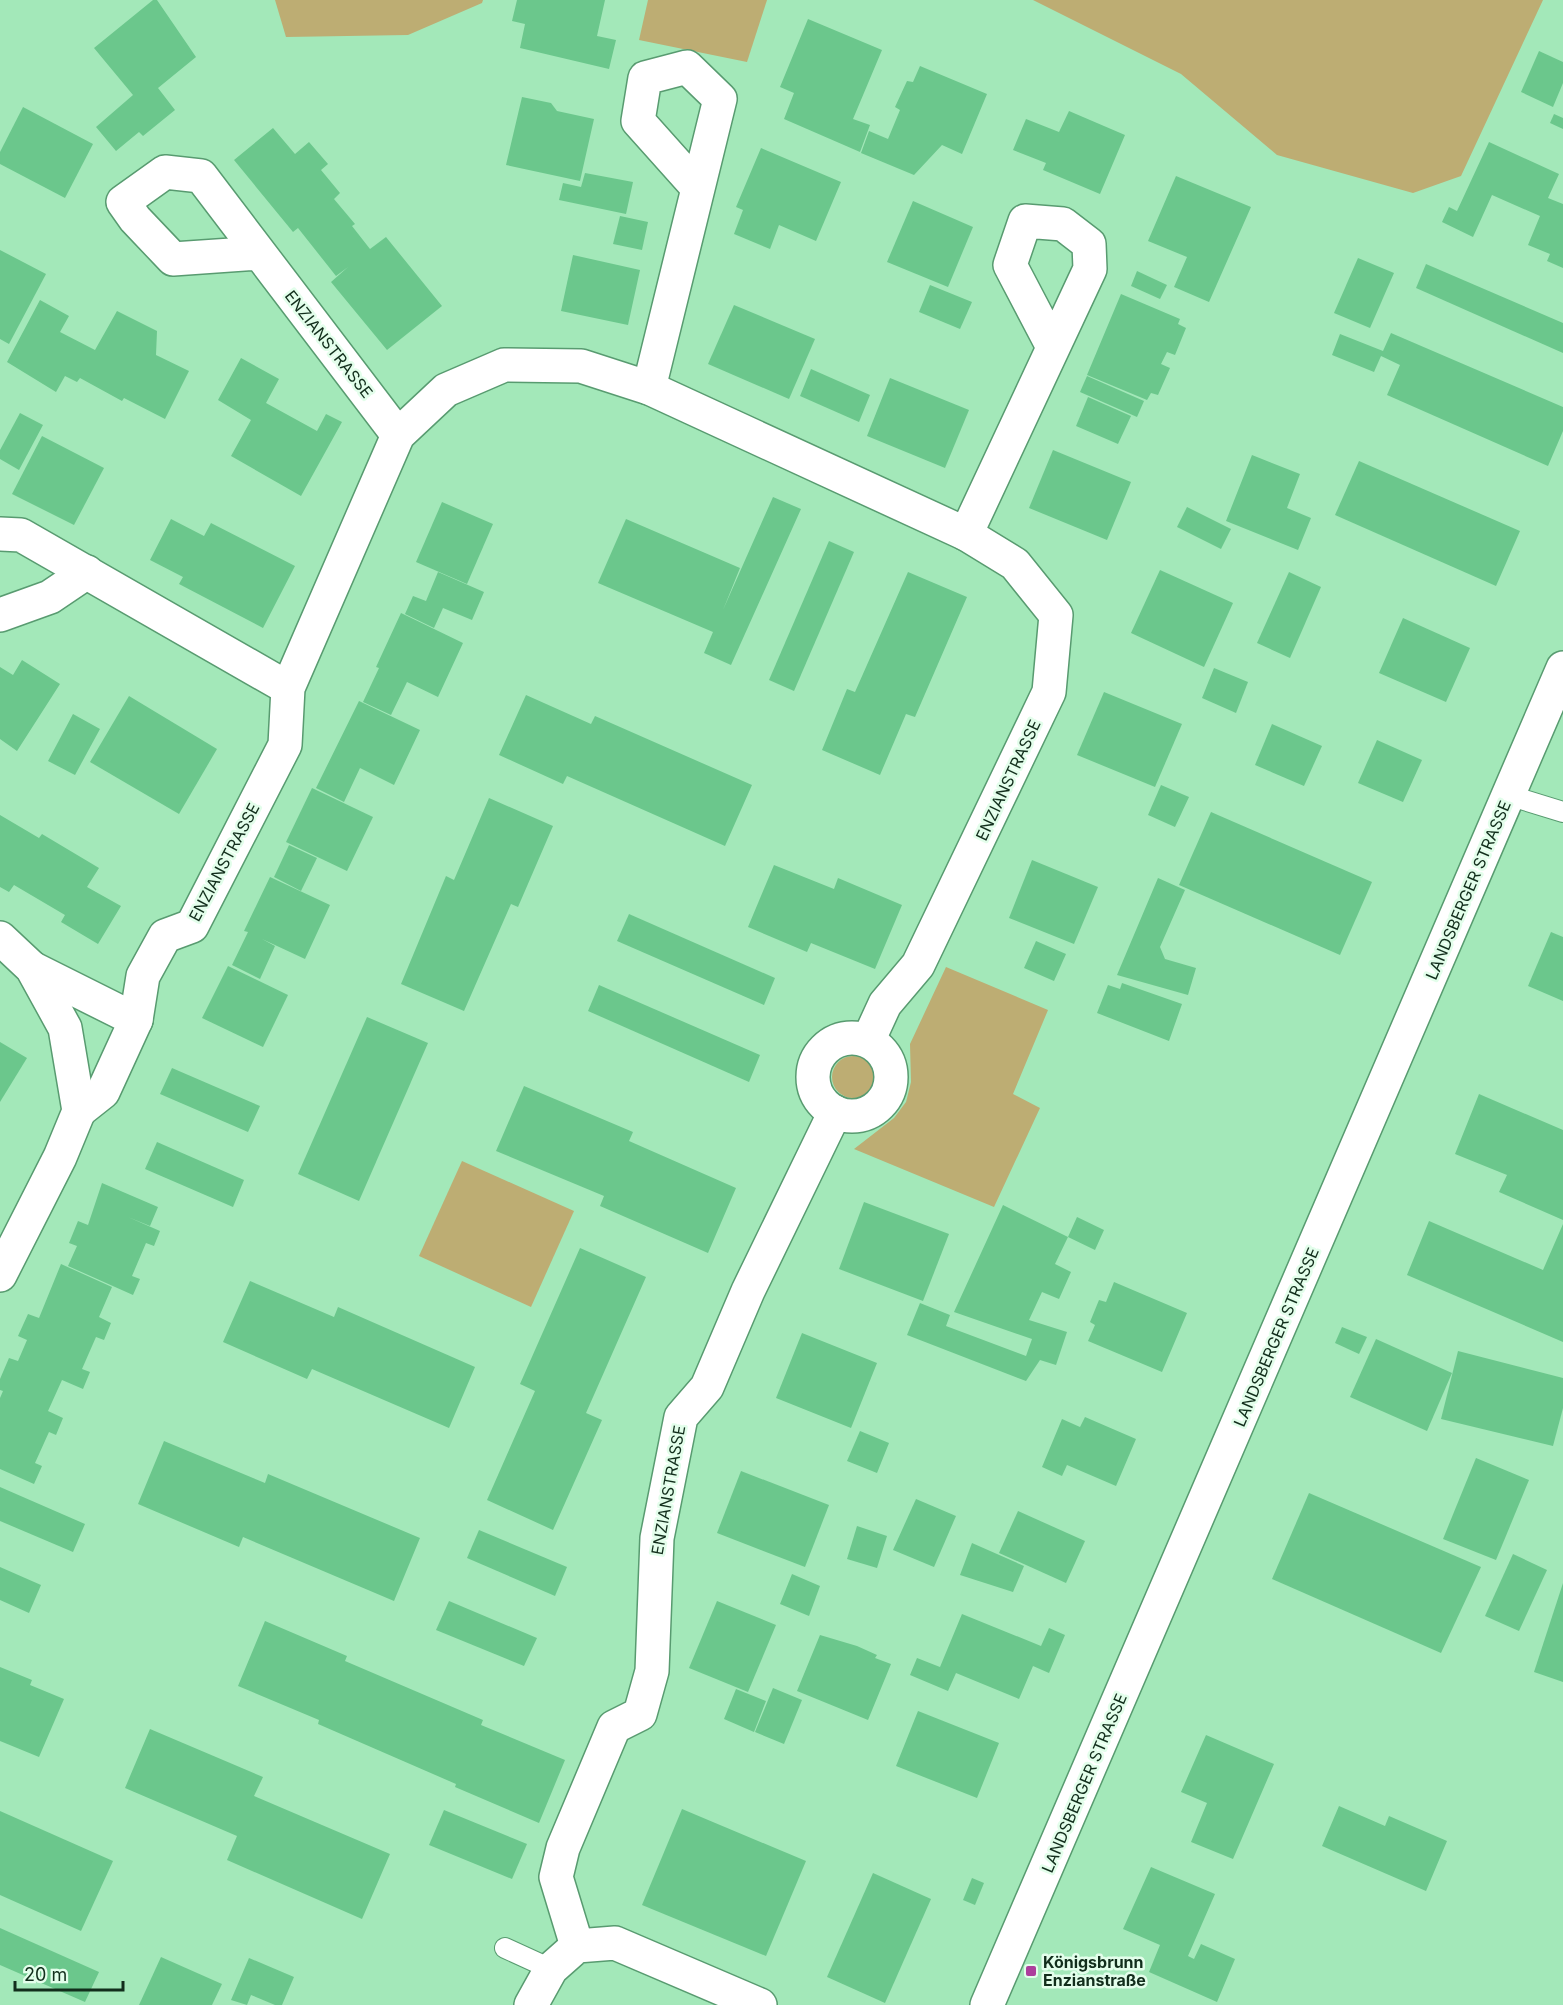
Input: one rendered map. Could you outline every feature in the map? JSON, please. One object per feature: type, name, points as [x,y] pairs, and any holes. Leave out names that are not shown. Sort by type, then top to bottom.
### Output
[{"type":"street","points":[[649,388],[698,186]]},
{"type":"street","name":"ENZIANSTRASSE","points":[[259,253],[399,435]]},
{"type":"street","points":[[966,534],[1053,348]]},
{"type":"street","name":"ENZIANSTRASSE","points":[[79,1111],[103,1092],[136,1020],[143,976],[165,936],[192,926],[285,745],[288,688],[399,435],[446,390],[504,365],[581,366],[649,388],[966,534],[1015,564],[1056,615],[1049,692],[918,965],[885,1004],[868,1041]]},
{"type":"street","points":[[0,534],[21,535],[288,688]]},
{"type":"street","points":[[0,615],[50,597],[87,572]]},
{"type":"street","name":"LANDSBERGER STRASSE","points":[[987,2005],[1563,668]]},
{"type":"street","points":[[0,938],[32,968],[136,1020]]},
{"type":"street","points":[[0,1275],[60,1157],[79,1111],[64,1028],[32,968]]},
{"type":"street","points":[[844,1039],[868,1041],[878,1047],[891,1069],[892,1082],[888,1094],[881,1104],[865,1114],[847,1116],[835,1112],[825,1105],[814,1085],[816,1062],[832,1043],[844,1039]]},
{"type":"street","name":"ENZIANSTRASSE","points":[[577,1946],[556,1877],[563,1848],[614,1727],[640,1714],[652,1671],[657,1538],[681,1417],[707,1387],[748,1291],[835,1112]]},
{"type":"street","points":[[531,2005],[551,1969],[577,1946],[615,1943],[760,2005]]},
{"type":"lane","points":[[1508,795],[1563,812]]},
{"type":"lane","points":[[505,1948],[551,1969]]},
{"type":"shaded area","points":[[275,0],[483,0],[482,3],[408,35],[286,37]]},
{"type":"shaded area","points":[[648,0],[767,0],[747,62],[639,40]]},
{"type":"shaded area","points":[[1033,0],[1543,0],[1461,176],[1413,193],[1277,155],[1181,74]]},
{"type":"shaded area","points":[[946,967],[1048,1010],[1013,1094],[1040,1108],[994,1207],[854,1149],[894,1118],[906,1102],[911,1082],[910,1044]]},
{"type":"shaded area","points":[[853,1056],[861,1057],[868,1062],[873,1069],[873,1085],[868,1092],[861,1097],[853,1098],[845,1097],[838,1092],[833,1085],[832,1077],[833,1069],[838,1062],[845,1057]]},
{"type":"shaded area","points":[[462,1161],[574,1211],[531,1307],[419,1256]]},
{"type":"building","points":[[153,0],[157,0],[196,57],[158,88],[175,110],[143,136],[139,132],[116,151],[96,127],[133,95],[94,48]]},
{"type":"building","points":[[517,0],[605,0],[597,36],[616,40],[609,69],[520,48],[525,24],[512,21]]},
{"type":"building","points":[[808,19],[882,50],[853,119],[870,125],[860,152],[784,119],[794,93],[780,87]]},
{"type":"building","points":[[1539,51],[1563,62],[1563,83],[1553,107],[1521,92]]},
{"type":"building","points":[[920,66],[987,94],[962,154],[942,145],[914,175],[861,153],[869,131],[888,139],[900,110],[895,107],[907,81],[913,82]]},
{"type":"building","points":[[522,97],[551,103],[557,111],[594,119],[580,181],[506,165]]},
{"type":"building","points":[[23,107],[93,144],[65,198],[0,164],[0,152]]},
{"type":"building","points":[[1069,111],[1125,135],[1100,194],[1043,170],[1046,163],[1013,150],[1026,119],[1059,132]]},
{"type":"building","points":[[1554,114],[1563,118],[1563,129],[1550,123]]},
{"type":"building","points":[[273,128],[295,154],[309,142],[328,164],[321,170],[340,193],[334,199],[355,224],[352,226],[370,249],[386,237],[442,306],[387,350],[331,282],[348,267],[336,276],[298,228],[293,232],[234,160]]},
{"type":"building","points":[[1489,142],[1559,174],[1548,198],[1563,204],[1563,268],[1547,261],[1550,254],[1528,245],[1540,216],[1492,195],[1473,237],[1442,222],[1449,207],[1457,211]]},
{"type":"building","points":[[761,148],[841,182],[816,241],[779,225],[770,249],[734,234],[743,210],[736,207]]},
{"type":"building","points":[[585,173],[633,182],[626,214],[559,200],[563,183],[581,187]]},
{"type":"building","points":[[1176,176],[1251,207],[1209,302],[1174,287],[1187,257],[1148,241]]},
{"type":"building","points":[[913,201],[973,227],[948,287],[887,262]]},
{"type":"building","points":[[620,216],[648,222],[642,250],[613,244]]},
{"type":"building","points":[[0,250],[46,274],[9,344],[0,339]]},
{"type":"building","points":[[573,255],[640,270],[628,325],[561,311]]},
{"type":"building","points":[[1358,258],[1394,273],[1370,328],[1334,313]]},
{"type":"building","points":[[1426,264],[1563,323],[1563,353],[1416,288]]},
{"type":"building","points":[[1137,271],[1167,285],[1160,299],[1131,286]]},
{"type":"building","points":[[930,285],[972,302],[960,329],[919,312]]},
{"type":"building","points":[[1121,294],[1180,319],[1178,324],[1186,328],[1175,355],[1167,352],[1161,364],[1170,368],[1158,395],[1151,393],[1147,400],[1087,375]]},
{"type":"building","points":[[40,300],[69,316],[60,332],[95,350],[117,311],[157,331],[156,355],[189,371],[165,419],[124,398],[122,401],[80,378],[77,382],[65,376],[56,392],[7,362]]},
{"type":"building","points":[[734,305],[815,339],[789,399],[708,364]]},
{"type":"building","points":[[1391,333],[1563,407],[1563,431],[1548,466],[1387,395],[1400,365],[1381,356],[1374,372],[1332,355],[1340,334],[1383,351]]},
{"type":"building","points":[[241,358],[279,379],[266,403],[317,431],[326,414],[342,422],[301,496],[231,456],[251,420],[218,400]]},
{"type":"building","points":[[811,369],[870,395],[859,422],[800,396]]},
{"type":"building","points":[[1087,376],[1144,401],[1137,417],[1080,392]]},
{"type":"building","points":[[890,378],[969,410],[945,468],[867,436]]},
{"type":"building","points":[[1088,397],[1131,416],[1118,444],[1076,426]]},
{"type":"building","points":[[20,413],[43,425],[19,470],[0,459],[0,450]]},
{"type":"building","points":[[42,436],[104,468],[74,525],[12,494]]},
{"type":"building","points":[[1053,450],[1131,482],[1107,540],[1029,508]]},
{"type":"building","points":[[1252,455],[1300,474],[1287,508],[1311,518],[1298,550],[1226,521]]},
{"type":"building","points":[[1359,461],[1520,531],[1496,586],[1335,515]]},
{"type":"building","points":[[773,497],[801,509],[731,665],[704,653],[713,632],[598,583],[626,519],[740,568],[723,610]]},
{"type":"building","points":[[442,502],[493,524],[467,584],[416,562]]},
{"type":"building","points":[[1187,507],[1231,529],[1221,549],[1177,527]]},
{"type":"building","points":[[171,519],[204,536],[211,523],[295,566],[263,628],[179,584],[183,577],[150,560]]},
{"type":"building","points":[[829,541],[854,552],[794,691],[769,680]]},
{"type":"building","points":[[1160,570],[1233,603],[1204,667],[1131,633]]},
{"type":"building","points":[[438,572],[484,592],[472,620],[443,608],[434,628],[405,614],[413,596],[426,601]]},
{"type":"building","points":[[908,572],[967,597],[915,717],[906,714],[880,775],[822,750],[847,689],[855,692]]},
{"type":"building","points":[[1289,572],[1321,587],[1290,658],[1257,643]]},
{"type":"building","points":[[401,613],[463,643],[438,697],[407,682],[391,715],[363,702]]},
{"type":"building","points":[[1403,618],[1470,648],[1446,702],[1379,673]]},
{"type":"building","points":[[22,660],[60,684],[17,751],[0,739],[0,667],[13,675]]},
{"type":"building","points":[[1214,668],[1248,682],[1236,713],[1202,698]]},
{"type":"building","points":[[1104,692],[1182,724],[1155,787],[1077,755]]},
{"type":"building","points":[[526,695],[591,724],[595,716],[752,785],[725,846],[567,776],[563,784],[499,755]]},
{"type":"building","points":[[129,696],[217,749],[179,814],[90,762]]},
{"type":"building","points":[[359,701],[420,730],[394,785],[360,768],[344,802],[316,788]]},
{"type":"building","points":[[73,714],[100,729],[75,775],[48,761]]},
{"type":"building","points":[[1272,724],[1322,746],[1304,786],[1255,765]]},
{"type":"building","points":[[1377,740],[1422,760],[1403,802],[1358,783]]},
{"type":"building","points":[[1161,785],[1189,797],[1175,827],[1148,815]]},
{"type":"building","points":[[312,788],[373,817],[347,871],[286,842]]},
{"type":"building","points":[[489,798],[553,826],[518,907],[511,904],[464,1011],[401,984],[446,876],[454,880]]},
{"type":"building","points":[[1211,812],[1372,882],[1340,955],[1179,885]]},
{"type":"building","points":[[0,815],[39,838],[42,834],[99,868],[87,887],[121,906],[98,944],[61,922],[65,915],[14,885],[9,892],[0,887]]},
{"type":"building","points":[[289,845],[317,858],[301,891],[274,877]]},
{"type":"building","points":[[1032,860],[1098,887],[1074,944],[1009,918]]},
{"type":"building","points":[[774,865],[834,889],[838,878],[902,905],[875,969],[811,943],[807,952],[748,927]]},
{"type":"building","points":[[270,877],[330,905],[305,959],[262,939],[275,946],[260,979],[232,965],[248,932],[244,931]]},
{"type":"building","points":[[1158,878],[1185,890],[1160,947],[1165,959],[1196,968],[1188,995],[1117,975]]},
{"type":"building","points":[[629,914],[775,978],[764,1005],[617,941]]},
{"type":"building","points":[[1551,932],[1563,937],[1563,1001],[1528,986]]},
{"type":"building","points":[[1036,941],[1066,954],[1054,981],[1024,968]]},
{"type":"building","points":[[228,966],[288,995],[263,1047],[202,1018]]},
{"type":"building","points":[[1122,983],[1182,1004],[1169,1041],[1097,1013],[1108,985],[1120,989]]},
{"type":"building","points":[[599,985],[760,1055],[749,1082],[588,1011]]},
{"type":"building","points":[[367,1017],[428,1043],[359,1201],[298,1174]]},
{"type":"building","points":[[0,1042],[27,1058],[0,1102]]},
{"type":"building","points":[[172,1068],[260,1106],[248,1132],[160,1094]]},
{"type":"building","points":[[524,1086],[633,1132],[629,1141],[736,1188],[708,1253],[600,1206],[604,1196],[496,1151]]},
{"type":"building","points":[[1479,1094],[1563,1130],[1563,1220],[1499,1192],[1507,1175],[1455,1154]]},
{"type":"building","points":[[157,1142],[244,1180],[233,1207],[145,1169]]},
{"type":"building","points":[[102,1183],[158,1207],[150,1226],[128,1217],[160,1231],[154,1246],[146,1243],[132,1276],[140,1279],[133,1295],[68,1266],[77,1246],[69,1243],[78,1221],[88,1225]]},
{"type":"building","points":[[864,1202],[949,1234],[923,1301],[839,1269]]},
{"type":"building","points":[[1003,1205],[1068,1237],[1055,1264],[1071,1272],[1059,1299],[1042,1292],[1029,1320],[1067,1332],[1056,1365],[1040,1360],[1026,1381],[907,1335],[920,1303],[950,1315],[946,1326],[1026,1356],[1032,1339],[954,1312]]},
{"type":"building","points":[[1077,1217],[1104,1230],[1095,1250],[1068,1237]]},
{"type":"building","points":[[1429,1221],[1543,1270],[1563,1224],[1563,1342],[1407,1275]]},
{"type":"building","points":[[580,1248],[646,1277],[586,1413],[602,1420],[553,1530],[487,1500],[535,1391],[520,1384]]},
{"type":"building","points":[[61,1264],[112,1287],[99,1317],[111,1323],[104,1340],[96,1337],[82,1369],[90,1372],[83,1389],[62,1380],[48,1411],[63,1418],[56,1435],[49,1432],[35,1463],[42,1466],[34,1484],[0,1469],[0,1398],[3,1391],[0,1390],[0,1379],[9,1358],[18,1361],[27,1340],[18,1336],[28,1314],[39,1318]]},
{"type":"building","points":[[250,1281],[334,1317],[338,1307],[475,1367],[449,1428],[312,1369],[307,1379],[223,1342]]},
{"type":"building","points":[[1114,1282],[1187,1313],[1162,1372],[1088,1341],[1095,1325],[1090,1322],[1099,1300],[1106,1302]]},
{"type":"building","points":[[1342,1327],[1367,1337],[1359,1354],[1335,1343]]},
{"type":"building","points":[[802,1333],[877,1363],[851,1428],[776,1398]]},
{"type":"building","points":[[1376,1339],[1452,1373],[1427,1431],[1350,1397]]},
{"type":"building","points":[[1458,1351],[1563,1378],[1563,1408],[1553,1446],[1441,1419]]},
{"type":"building","points":[[1085,1417],[1136,1439],[1116,1486],[1067,1465],[1062,1476],[1042,1467],[1062,1419],[1080,1427]]},
{"type":"building","points":[[860,1431],[889,1443],[877,1473],[847,1461]]},
{"type":"building","points":[[164,1441],[265,1483],[268,1474],[420,1538],[394,1601],[243,1537],[239,1547],[138,1504]]},
{"type":"building","points":[[1476,1458],[1529,1480],[1496,1560],[1443,1539]]},
{"type":"building","points":[[741,1471],[829,1505],[805,1567],[717,1533]]},
{"type":"building","points":[[0,1487],[85,1524],[73,1552],[0,1521]]},
{"type":"building","points":[[1309,1493],[1481,1567],[1441,1653],[1272,1579]]},
{"type":"building","points":[[916,1499],[956,1516],[934,1567],[893,1550]]},
{"type":"building","points":[[1018,1511],[1085,1541],[1066,1583],[999,1553]]},
{"type":"building","points":[[857,1526],[887,1536],[877,1568],[847,1559]]},
{"type":"building","points":[[479,1530],[567,1567],[555,1596],[467,1558]]},
{"type":"building","points":[[972,1543],[1024,1566],[1013,1592],[960,1575]]},
{"type":"building","points":[[1513,1554],[1547,1570],[1519,1631],[1485,1616]]},
{"type":"building","points":[[0,1567],[41,1585],[29,1613],[0,1600]]},
{"type":"building","points":[[792,1574],[820,1586],[809,1616],[780,1604]]},
{"type":"building","points":[[1563,1583],[1563,1682],[1534,1672]]},
{"type":"building","points":[[449,1601],[537,1638],[524,1666],[436,1630]]},
{"type":"building","points":[[717,1601],[776,1625],[748,1692],[689,1668]]},
{"type":"building","points":[[962,1614],[1041,1646],[1049,1628],[1065,1635],[1049,1673],[1033,1666],[1019,1699],[956,1673],[948,1691],[910,1675],[917,1658],[940,1667]]},
{"type":"building","points":[[265,1621],[347,1656],[345,1661],[483,1720],[481,1725],[565,1760],[539,1823],[318,1724],[319,1720],[238,1686]]},
{"type":"building","points":[[820,1635],[857,1646],[877,1655],[875,1658],[891,1664],[868,1720],[797,1691]]},
{"type":"building","points":[[0,1667],[32,1680],[30,1685],[64,1699],[39,1757],[0,1741]]},
{"type":"building","points":[[773,1688],[802,1700],[784,1744],[755,1732]]},
{"type":"building","points":[[736,1689],[766,1701],[754,1732],[724,1719]]},
{"type":"building","points":[[918,1711],[999,1743],[977,1798],[896,1766]]},
{"type":"building","points":[[150,1729],[263,1777],[254,1796],[390,1854],[362,1919],[227,1860],[237,1836],[125,1788]]},
{"type":"building","points":[[1206,1735],[1274,1764],[1233,1859],[1191,1842],[1207,1803],[1181,1792]]},
{"type":"building","points":[[1339,1806],[1385,1826],[1389,1816],[1447,1841],[1426,1891],[1322,1846]]},
{"type":"building","points":[[682,1809],[806,1861],[766,1956],[642,1905]]},
{"type":"building","points":[[444,1810],[527,1844],[512,1879],[429,1845]]},
{"type":"building","points":[[0,1811],[113,1861],[81,1931],[0,1895]]},
{"type":"building","points":[[1151,1867],[1215,1894],[1188,1956],[1194,1959],[1201,1944],[1235,1959],[1217,2002],[1149,1972],[1160,1945],[1123,1929]]},
{"type":"building","points":[[873,1873],[931,1899],[885,2003],[827,1977]]},
{"type":"building","points":[[972,1878],[984,1883],[975,1905],[963,1900]]},
{"type":"building","points":[[0,1928],[99,1972],[85,2002],[0,1965]]},
{"type":"building","points":[[161,1957],[222,1984],[212,2005],[139,2005]]},
{"type":"building","points":[[249,1958],[294,1977],[282,2005],[275,2005],[251,1995],[247,2005],[231,2000]]},
{"type":"place","name":"Königsbrunn Enzianstraße","points":[[1031,1971]]}]
